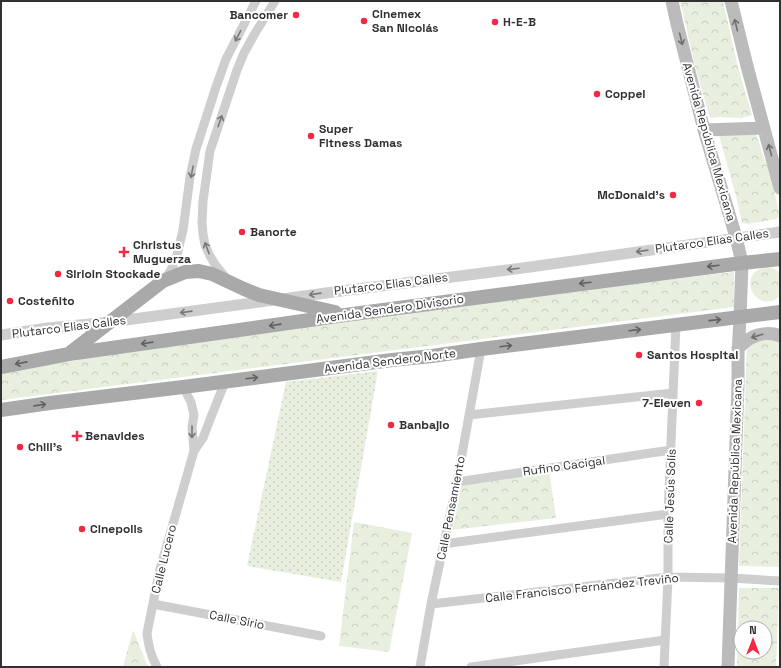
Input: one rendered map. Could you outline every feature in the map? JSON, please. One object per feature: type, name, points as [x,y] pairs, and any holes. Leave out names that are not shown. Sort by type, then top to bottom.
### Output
[{"type":"main road","name":"Avenida República Mexicana","points":[[672,1],[704,130],[736,237],[742,263],[728,667]]},
{"type":"main road","points":[[731,1],[780,188]]},
{"type":"main road","points":[[704,130],[764,128]]},
{"type":"main road","name":"Avenida Sendero Divisorio","points":[[1,367],[69,354],[345,315],[780,259]]},
{"type":"main road","points":[[69,354],[163,282],[185,272],[199,271],[212,274],[260,295],[345,315]]},
{"type":"main road","name":"Avenida Sendero Norte","points":[[1,410],[780,312]]},
{"type":"main road","points":[[738,348],[756,335],[770,334],[780,336]]},
{"type":"street","points":[[163,282],[172,270],[177,255],[183,230],[190,177],[196,149],[216,87],[226,59],[256,1]]},
{"type":"street","points":[[228,280],[210,256],[205,245],[203,234],[203,201],[210,151],[244,53],[275,1]]},
{"type":"street","points":[[196,149],[210,151]]},
{"type":"street","name":"Plutarco Elias Calles","points":[[1,335],[523,268],[780,232]]},
{"type":"street","name":"Calle Jesús Solís","points":[[664,667],[668,577],[668,514],[672,450],[676,324]]},
{"type":"street","name":"Calle Pensamiento","points":[[420,667],[481,349]]},
{"type":"street","name":"Calle Lucero","points":[[157,667],[151,656],[147,632],[160,568],[194,451],[203,438],[225,382]]},
{"type":"street","name":"Calle Lucero","points":[[183,387],[191,402],[194,415],[192,427],[194,451]]},
{"type":"street","points":[[469,416],[673,393]]},
{"type":"street","points":[[194,415],[210,417]]},
{"type":"street","name":"Rufino Cacigal","points":[[456,482],[672,450]]},
{"type":"street","points":[[443,544],[668,514]]},
{"type":"street","name":"Calle Francisco Fernández Treviño","points":[[431,604],[668,577],[732,578],[780,581]]},
{"type":"street","name":"Calle Sirio","points":[[153,604],[321,636]]},
{"type":"street","points":[[471,667],[664,640]]},
{"type":"green space","points":[[680,1],[723,1],[738,67],[752,115],[742,118],[710,118],[696,70]]},
{"type":"green space","points":[[754,133],[757,137],[771,176],[779,217],[776,219],[748,224],[742,223],[719,135]]},
{"type":"green space","points":[[767,267],[773,268],[780,273],[780,296],[771,301],[763,301],[752,291],[750,284],[752,277],[757,271]]},
{"type":"green space","points":[[734,272],[734,307],[1,400],[1,373],[186,342],[396,312]]},
{"type":"green space","points":[[757,338],[780,341],[780,567],[739,566],[747,345]]},
{"type":"green space","points":[[378,371],[341,582],[247,566],[286,382]]},
{"type":"green space","points":[[549,470],[556,518],[451,530],[460,480]]},
{"type":"green space","points":[[354,522],[412,533],[389,652],[339,646]]},
{"type":"green space","points":[[739,588],[779,588],[776,667],[737,667],[737,660],[773,660],[773,620],[738,620]]},
{"type":"green space","points":[[133,630],[148,667],[123,667]]},
{"type":"place","name":"Bancomer","points":[[296,15]]},
{"type":"place","name":"Cinemex San Nicolás","points":[[364,21]]},
{"type":"place","name":"H-E-B","points":[[495,22]]},
{"type":"place","name":"Coppel","points":[[597,94]]},
{"type":"place","name":"Super Fitness Damas","points":[[311,136]]},
{"type":"place","name":"McDonald's","points":[[673,195]]},
{"type":"place","name":"Banorte","points":[[242,232]]},
{"type":"place","name":"Christus Muguerza","points":[[124,252]]},
{"type":"place","name":"Sirloin Stockade","points":[[58,274]]},
{"type":"place","name":"Costeñito","points":[[10,301]]},
{"type":"place","name":"Santos Hospital","points":[[639,355]]},
{"type":"place","name":"7-Eleven","points":[[699,403]]},
{"type":"place","name":"Banbajio","points":[[391,425]]},
{"type":"place","name":"Benavides","points":[[77,436]]},
{"type":"place","name":"Chili's","points":[[20,447]]},
{"type":"place","name":"Cinepolis","points":[[82,529]]}]
